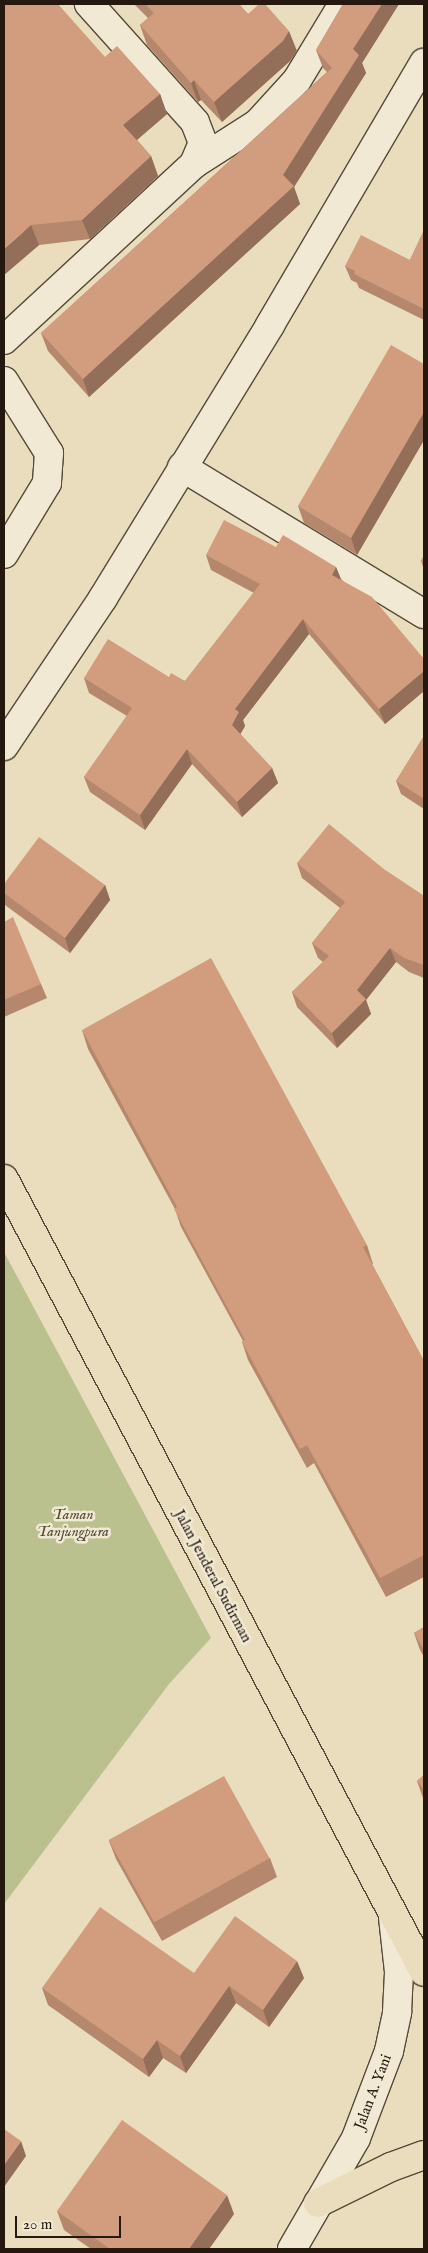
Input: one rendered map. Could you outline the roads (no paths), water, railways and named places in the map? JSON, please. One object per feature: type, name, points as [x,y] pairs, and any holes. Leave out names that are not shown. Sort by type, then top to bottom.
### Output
[{"type":"main road","name":"Jalan Jenderal Sudirman","points":[[4,1179],[393,1918],[424,1972]]},
{"type":"main road","points":[[318,2203],[390,2167],[424,2156]]},
{"type":"street","points":[[89,4],[195,122],[203,143],[194,164]]},
{"type":"street","points":[[4,340],[194,164],[258,123],[297,80],[343,4]]},
{"type":"street","points":[[4,746],[103,598],[270,325],[424,63]]},
{"type":"street","points":[[4,381],[49,453],[47,484],[4,554]]},
{"type":"street","points":[[182,467],[424,614]]},
{"type":"street","name":"Jalan A. Yani","points":[[292,2249],[356,2138],[389,2052],[397,2012],[399,1972],[393,1918]]},
{"type":"park label","name":"Taman Tanjungpura","points":[[73,1522]]}]
